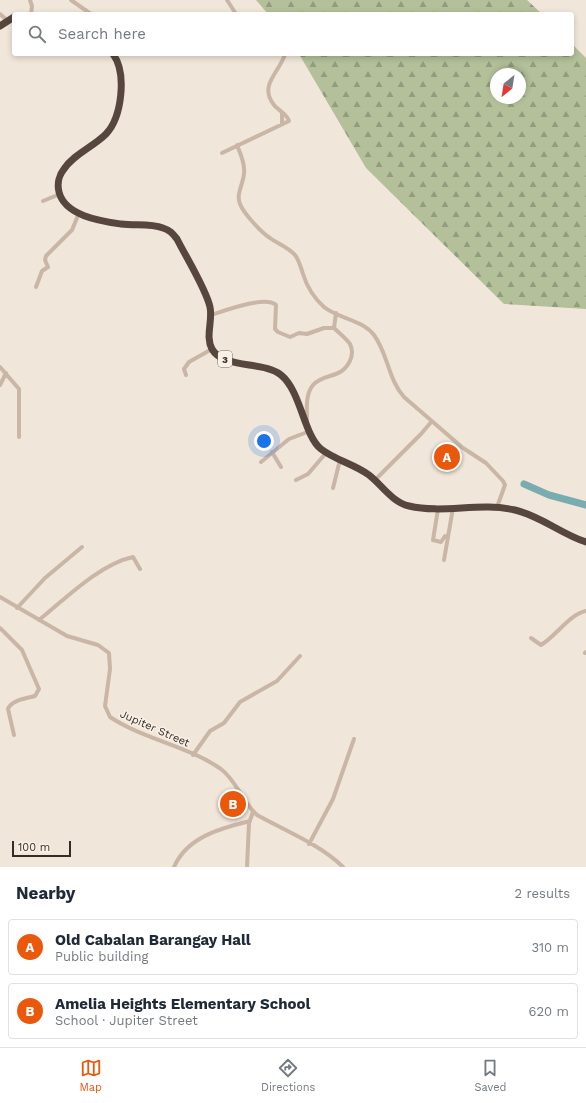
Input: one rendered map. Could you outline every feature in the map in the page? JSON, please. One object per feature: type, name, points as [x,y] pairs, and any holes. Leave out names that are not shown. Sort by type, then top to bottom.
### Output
[{"type":"highway","points":[[0,26],[11,18]]},
{"type":"highway","points":[[60,194],[59,180],[64,168],[106,134],[110,130],[118,114],[121,74],[114,56]]},
{"type":"highway","name":"3","points":[[60,194],[63,200],[78,213],[88,217],[121,224],[151,225],[168,230],[180,244],[208,301],[211,315],[209,338],[212,349],[223,359],[272,370],[283,376],[293,390],[315,443],[326,453],[361,469],[375,480],[395,500],[403,504],[438,508],[497,507],[532,515],[573,538],[586,542]]},
{"type":"street","points":[[30,0],[32,6],[31,12]]},
{"type":"street","points":[[71,0],[87,12]]},
{"type":"street","points":[[227,0],[235,12]]},
{"type":"street","points":[[0,14],[11,18]]},
{"type":"street","points":[[222,153],[282,124],[289,119],[270,99],[268,85],[284,56]]},
{"type":"street","points":[[237,146],[244,169],[244,179],[239,195],[240,205],[269,238],[291,251],[296,256],[312,294],[325,307],[367,327],[373,334],[380,344],[396,388],[463,448],[486,463],[503,481],[505,485],[497,507]]},
{"type":"street","points":[[43,201],[60,194]]},
{"type":"street","points":[[36,287],[42,271],[48,267],[45,260],[46,256],[72,230],[78,213]]},
{"type":"street","points":[[211,315],[253,303],[271,302],[276,305],[275,329],[286,336],[290,337],[299,333],[307,334],[319,329],[334,328],[350,344],[351,358],[345,367],[338,374],[321,379],[313,385],[307,400],[309,427],[294,435],[261,462]]},
{"type":"street","points":[[334,328],[336,313]]},
{"type":"street","points":[[186,375],[184,369],[189,362],[212,349]]},
{"type":"street","points":[[0,367],[4,374],[16,385],[20,394],[19,437]]},
{"type":"street","points":[[0,385],[4,374]]},
{"type":"street","points":[[375,480],[432,421]]},
{"type":"street","points":[[272,452],[281,467]]},
{"type":"street","points":[[296,480],[308,474],[326,453]]},
{"type":"street","points":[[333,488],[340,460]]},
{"type":"street","points":[[438,508],[433,540],[441,542],[445,536]]},
{"type":"street","points":[[444,560],[453,508]]},
{"type":"street","points":[[17,608],[45,578],[82,547]]},
{"type":"street","points":[[39,620],[84,582],[108,568],[133,557],[140,569]]},
{"type":"street","name":"Jupiter Street","points":[[0,597],[67,636],[98,645],[109,653],[110,669],[105,706],[110,717],[194,755],[221,769],[253,812],[309,844],[343,867]]},
{"type":"street","points":[[531,638],[541,645],[560,631],[569,620],[586,611]]},
{"type":"street","points":[[0,628],[22,650],[39,690],[35,696],[13,702],[9,705],[8,709],[14,735]]},
{"type":"street","points":[[194,755],[210,731],[224,723],[240,702],[277,681],[300,656]]},
{"type":"street","points":[[309,844],[333,799],[354,739]]},
{"type":"street","points":[[247,867],[250,821],[253,812]]},
{"type":"street","points":[[174,867],[183,852],[191,844],[215,831],[250,821]]},
{"type":"green space","points":[[256,0],[527,0],[540,12],[266,12]]},
{"type":"green space","points":[[574,46],[586,58],[586,309],[504,304],[366,168],[300,56],[574,56]]},
{"type":"waterway","points":[[524,484],[549,495],[586,505]]},
{"type":"place","name":"Old Cabalan Barangay Hall","points":[[447,457]]},
{"type":"place","name":"Amelia Heights Elementary School","points":[[233,804]]}]
